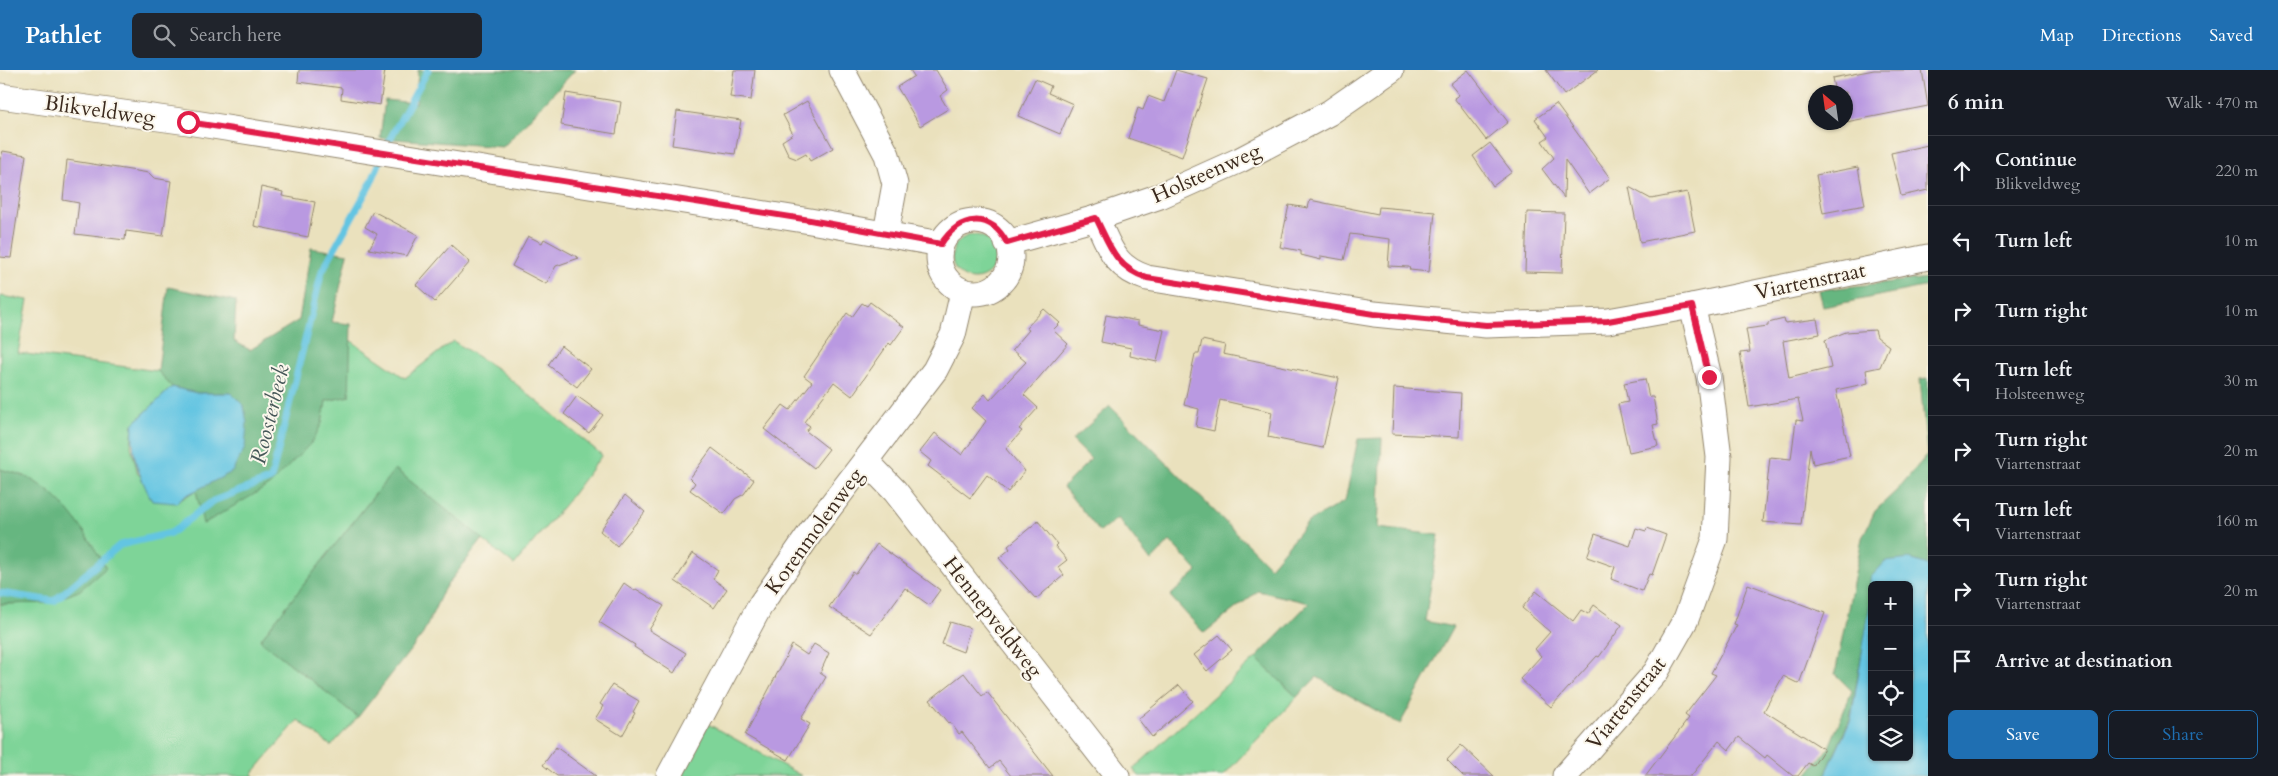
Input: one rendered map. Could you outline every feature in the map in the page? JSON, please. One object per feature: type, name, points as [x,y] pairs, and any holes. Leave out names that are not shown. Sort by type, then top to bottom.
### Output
[{"type":"street","points":[[842,70],[887,155],[895,184],[886,234]]},
{"type":"street","name":"Holsteenweg","points":[[1007,243],[1096,218],[1160,196],[1240,160],[1329,113],[1391,70]]},
{"type":"street","name":"Blikveldweg","points":[[0,96],[188,122],[941,244]]},
{"type":"street","name":"Viartenstraat","points":[[1096,218],[1114,256],[1125,269],[1147,278],[1374,314],[1486,325],[1608,321],[1692,306],[1928,256]]},
{"type":"street","points":[[976,220],[996,227],[1007,243],[1011,257],[1010,269],[1004,279],[986,292],[964,292],[944,278],[940,267],[941,244],[954,228],[976,220]]},
{"type":"street","name":"Korenmolenweg","points":[[669,776],[761,604],[813,529],[935,370],[954,335],[964,292]]},
{"type":"street","name":"Viartenstraat","points":[[1565,776],[1656,672],[1686,619],[1715,539],[1719,458],[1709,377],[1692,306]]},
{"type":"street","name":"Hennepveldweg","points":[[866,461],[895,491],[1117,776]]},
{"type":"green space","points":[[418,70],[575,70],[503,147],[380,138],[385,100],[416,103]]},
{"type":"green space","points":[[974,235],[986,239],[992,245],[996,257],[992,269],[986,275],[974,279],[962,275],[956,269],[952,257],[956,245],[962,239]]},
{"type":"green space","points":[[311,248],[348,254],[332,322],[351,324],[349,396],[326,401],[322,423],[312,442],[270,485],[203,524],[196,490],[211,481],[231,393],[197,393],[172,387],[158,371],[168,287],[236,301],[234,341],[250,350],[299,320]]},
{"type":"green space","points":[[1928,278],[1928,286],[1823,307],[1819,290]]},
{"type":"green space","points":[[0,296],[28,300],[18,353],[158,371],[172,387],[133,424],[131,446],[138,474],[176,503],[196,490],[204,524],[322,423],[326,401],[349,396],[350,340],[405,378],[453,341],[499,370],[602,455],[566,503],[514,565],[395,469],[260,640],[358,717],[331,746],[298,720],[252,774],[254,776],[0,776],[0,604],[47,603],[25,476],[0,469]]},
{"type":"green space","points":[[1928,378],[1928,565],[1910,559],[1878,581],[1868,581],[1868,620],[1850,719],[1825,776],[1806,776],[1829,747],[1852,691],[1835,674],[1862,538],[1875,511],[1897,490],[1927,455],[1920,379]]},
{"type":"green space","points":[[1110,406],[1270,567],[1308,522],[1345,501],[1358,439],[1382,438],[1378,528],[1439,535],[1425,621],[1453,627],[1400,724],[1317,677],[1297,697],[1256,658],[1309,603],[1258,591],[1204,633],[1170,596],[1197,571],[1170,541],[1151,561],[1118,518],[1100,532],[1063,487],[1091,459],[1072,440]]},
{"type":"green space","points":[[0,469],[20,474],[40,485],[63,504],[82,529],[106,568],[79,591],[47,603],[0,604]]},
{"type":"green space","points":[[395,469],[483,539],[444,589],[423,634],[358,717],[260,640]]},
{"type":"green space","points":[[1256,658],[1297,697],[1223,776],[1139,776],[1133,769]]},
{"type":"green space","points":[[708,724],[802,776],[682,776]]},
{"type":"water","points":[[172,387],[197,393],[231,393],[244,406],[247,423],[245,448],[232,472],[183,497],[176,503],[152,501],[136,464],[133,445],[133,424]]},
{"type":"water","points":[[1910,559],[1928,565],[1928,776],[1825,776],[1851,719],[1868,616],[1868,761],[1913,761],[1913,581],[1870,581],[1870,578],[1885,562]]},
{"type":"building","points":[[299,70],[385,70],[380,105],[341,99],[342,88],[298,82]]},
{"type":"building","points":[[734,70],[755,70],[751,100],[730,97]]},
{"type":"building","points":[[910,70],[936,70],[948,90],[940,96],[948,109],[920,126],[897,87],[914,76]]},
{"type":"building","points":[[1176,70],[1208,79],[1182,157],[1128,138],[1138,108],[1143,110],[1148,96],[1164,102]]},
{"type":"building","points":[[1468,70],[1508,122],[1486,140],[1454,98],[1459,95],[1450,84]]},
{"type":"building","points":[[1546,70],[1598,70],[1564,95]]},
{"type":"building","points":[[1874,70],[1922,70],[1928,106],[1853,121],[1853,85],[1834,85],[1832,78]]},
{"type":"building","points":[[1035,79],[1051,86],[1048,93],[1073,104],[1060,134],[1018,116]]},
{"type":"building","points":[[566,93],[621,102],[616,134],[561,125]]},
{"type":"building","points":[[807,101],[833,148],[810,161],[806,154],[797,159],[789,156],[782,141],[793,134],[783,115]]},
{"type":"building","points":[[1556,104],[1610,178],[1589,194],[1565,160],[1564,198],[1542,169],[1554,158],[1542,141],[1548,137],[1535,119]]},
{"type":"building","points":[[677,111],[741,120],[735,154],[672,145]]},
{"type":"building","points":[[1490,143],[1512,172],[1493,186],[1473,156]]},
{"type":"building","points":[[1928,145],[1928,190],[1901,196],[1891,153]]},
{"type":"building","points":[[3,151],[26,155],[11,258],[0,257],[0,160]]},
{"type":"building","points":[[67,160],[149,173],[154,178],[171,181],[163,236],[126,231],[125,240],[75,234],[79,203],[63,200]]},
{"type":"building","points":[[1858,167],[1865,205],[1823,213],[1816,175]]},
{"type":"building","points":[[261,187],[283,192],[282,196],[315,202],[308,237],[254,226]]},
{"type":"building","points":[[1629,187],[1651,199],[1687,192],[1695,231],[1640,242]]},
{"type":"building","points":[[1310,200],[1378,214],[1379,207],[1435,212],[1429,272],[1410,270],[1409,267],[1388,266],[1390,239],[1350,234],[1344,260],[1321,256],[1321,260],[1301,255],[1301,251],[1280,247],[1289,205],[1308,208]]},
{"type":"building","points":[[373,211],[418,235],[407,256],[369,249],[377,234],[365,227]]},
{"type":"building","points":[[1527,212],[1564,213],[1562,273],[1525,272]]},
{"type":"building","points":[[528,236],[542,243],[544,239],[579,258],[556,266],[546,284],[512,266]]},
{"type":"building","points":[[451,245],[470,262],[435,302],[416,285]]},
{"type":"building","points":[[870,302],[904,327],[891,345],[889,343],[852,396],[834,382],[804,422],[810,426],[806,431],[829,449],[814,468],[764,429],[783,405],[790,410],[812,382],[804,376],[847,313],[852,317],[862,303],[867,306]]},
{"type":"building","points":[[1044,309],[1060,323],[1053,330],[1068,344],[1024,395],[1038,408],[1019,429],[1022,431],[1006,449],[1025,471],[1008,492],[987,475],[970,498],[928,466],[931,461],[920,452],[935,433],[962,455],[986,421],[972,408],[985,394],[990,400],[1026,362],[1012,350],[1029,330],[1026,328]]},
{"type":"building","points":[[1106,315],[1138,321],[1138,325],[1164,330],[1157,362],[1130,356],[1131,348],[1101,342]]},
{"type":"building","points":[[1784,319],[1785,323],[1817,319],[1820,334],[1783,341],[1789,378],[1831,368],[1825,340],[1846,332],[1875,330],[1877,337],[1889,346],[1880,367],[1866,370],[1868,383],[1836,390],[1850,456],[1813,464],[1810,448],[1801,525],[1763,522],[1770,457],[1791,459],[1796,420],[1803,421],[1798,399],[1749,407],[1740,353],[1750,352],[1746,329],[1768,326],[1768,323]]},
{"type":"building","points":[[1202,340],[1225,345],[1223,354],[1339,378],[1323,448],[1268,437],[1272,412],[1220,400],[1214,431],[1196,427],[1199,409],[1184,405],[1195,354],[1199,354]]},
{"type":"building","points":[[561,346],[591,369],[577,387],[548,365]]},
{"type":"building","points":[[1645,379],[1649,397],[1653,397],[1658,424],[1653,425],[1658,446],[1629,452],[1618,404],[1628,402],[1624,383]]},
{"type":"building","points":[[1394,388],[1461,393],[1459,437],[1392,434]]},
{"type":"building","points":[[577,396],[603,415],[589,433],[564,414]]},
{"type":"building","points":[[712,448],[754,480],[744,494],[735,499],[724,514],[690,490],[695,483],[690,478]]},
{"type":"building","points":[[625,495],[645,512],[617,546],[600,531]]},
{"type":"building","points":[[1038,521],[1057,544],[1055,546],[1067,560],[1058,567],[1064,575],[1036,599],[999,558],[1010,549],[1008,546]]},
{"type":"building","points":[[1636,528],[1646,531],[1647,528],[1666,535],[1652,575],[1649,574],[1642,591],[1611,579],[1615,567],[1587,557],[1595,534],[1630,546]]},
{"type":"building","points":[[877,544],[940,590],[929,605],[905,588],[871,634],[829,607],[853,572],[856,574]]},
{"type":"building","points":[[693,553],[718,570],[713,579],[727,589],[714,608],[675,581]]},
{"type":"building","points":[[624,583],[664,606],[649,630],[686,653],[674,673],[599,622]]},
{"type":"building","points":[[1748,584],[1825,613],[1799,684],[1783,676],[1764,711],[1824,749],[1813,766],[1808,763],[1798,776],[1793,776],[1767,755],[1765,758],[1739,737],[1729,750],[1719,741],[1691,776],[1645,776],[1689,718],[1685,715],[1716,675],[1711,673],[1737,625],[1734,624]]},
{"type":"building","points":[[1536,591],[1573,621],[1581,610],[1588,614],[1594,605],[1622,625],[1599,657],[1597,656],[1551,707],[1520,679],[1541,656],[1535,649],[1550,632],[1522,608]]},
{"type":"building","points":[[950,622],[970,628],[963,652],[942,644]]},
{"type":"building","points":[[1219,635],[1232,650],[1207,671],[1194,655]]},
{"type":"building","points":[[814,644],[829,653],[820,673],[826,677],[801,719],[810,724],[788,760],[745,735],[792,645],[807,655]]},
{"type":"building","points":[[964,673],[982,696],[987,692],[1053,776],[1011,776],[999,761],[990,768],[962,732],[959,734],[949,723],[930,700]]},
{"type":"building","points":[[612,685],[639,701],[633,712],[635,713],[622,736],[595,719],[603,706],[600,704]]},
{"type":"building","points":[[1179,685],[1193,701],[1152,737],[1138,719]]},
{"type":"building","points":[[1461,745],[1494,776],[1463,776],[1447,760]]},
{"type":"building","points":[[556,747],[596,776],[557,776],[543,765]]},
{"type":"waterway","name":"Roosterbeek","points":[[385,148],[428,70]]},
{"type":"waterway","name":"Roosterbeek","points":[[0,593],[54,601],[120,545],[171,533],[213,501],[271,479],[322,271],[371,183],[382,157]]},
{"type":"route","points":[[188,122],[810,220],[941,244],[946,235],[954,228],[976,220],[996,227],[1007,243],[1096,218],[1114,256],[1125,269],[1135,274],[1147,278],[1374,314],[1486,325],[1608,321],[1692,306],[1709,377]]}]
